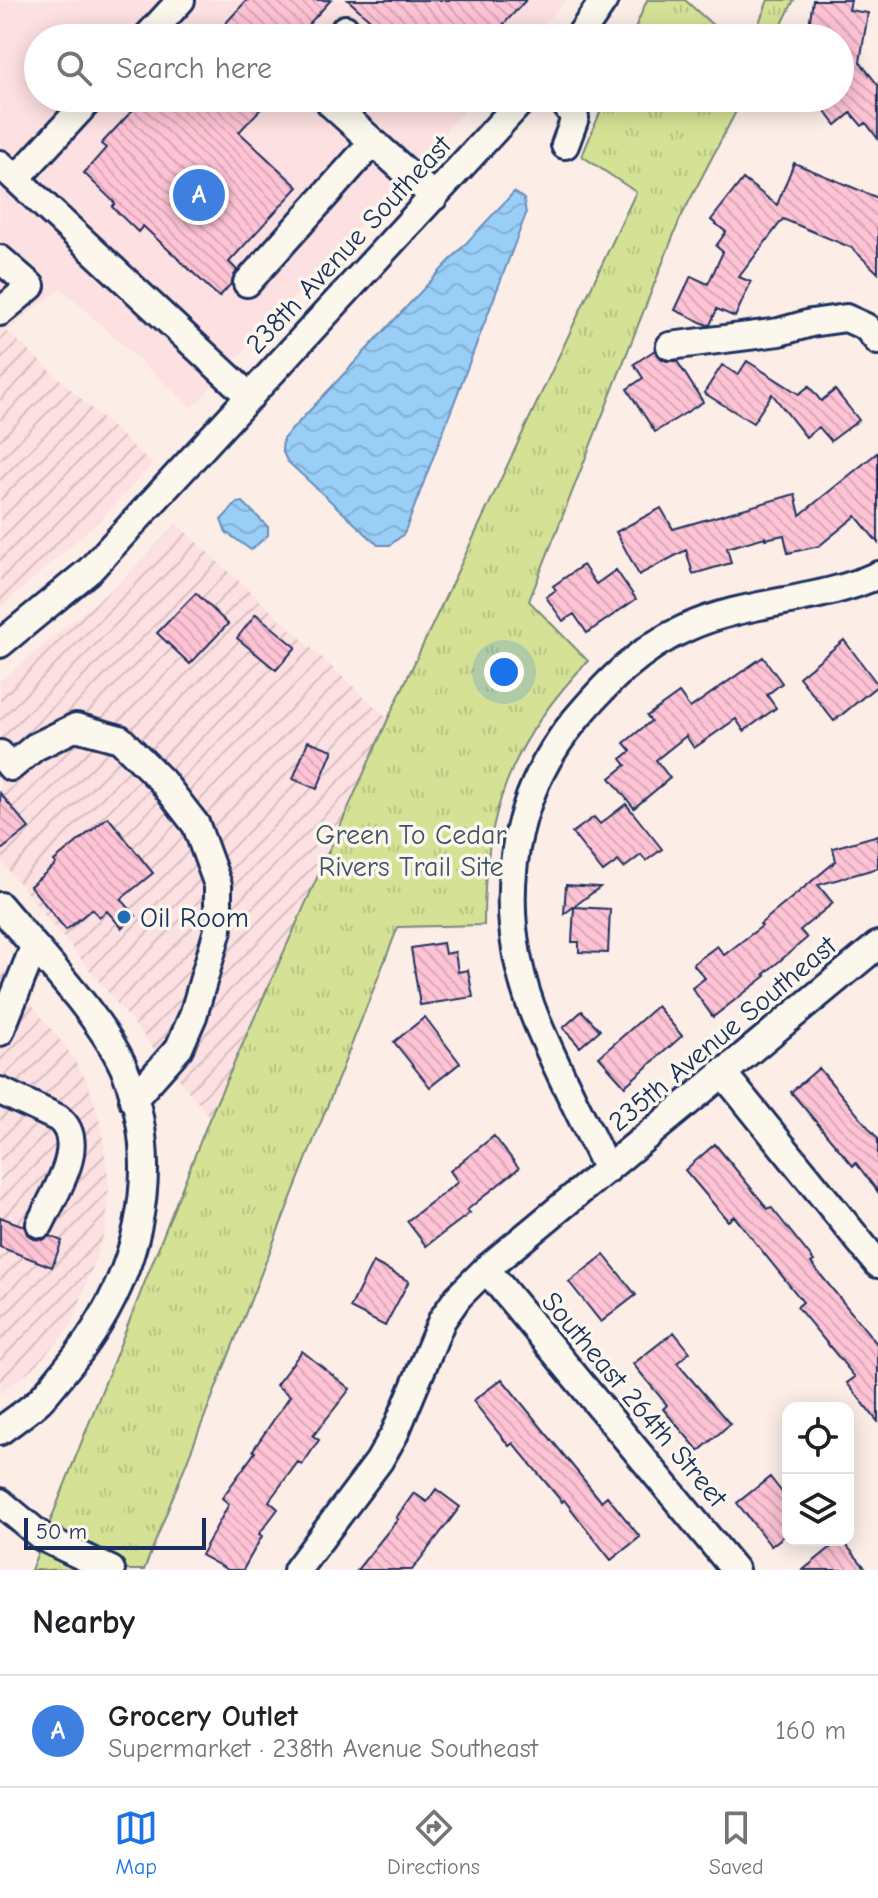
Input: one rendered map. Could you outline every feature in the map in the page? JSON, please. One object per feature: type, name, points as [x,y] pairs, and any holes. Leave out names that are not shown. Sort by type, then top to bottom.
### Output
[{"type":"street","points":[[159,24],[181,0]]},
{"type":"street","points":[[588,24],[604,0]]},
{"type":"street","points":[[75,112],[8,172],[250,397]]},
{"type":"street","points":[[340,112],[434,197]]},
{"type":"street","name":"238th Avenue Southeast","points":[[0,644],[90,570],[511,112]]},
{"type":"street","points":[[565,145],[575,118],[571,112]]},
{"type":"street","points":[[247,283],[373,142]]},
{"type":"street","points":[[0,259],[31,286],[0,312]]},
{"type":"street","points":[[670,346],[779,332],[846,318],[866,327],[878,341]]},
{"type":"street","points":[[607,1170],[536,1020],[517,950],[510,899],[516,847],[540,776],[557,742],[613,677],[628,663],[662,641],[718,615],[845,587],[878,575]]},
{"type":"street","points":[[0,754],[11,767],[35,747],[76,727],[120,739],[162,781],[196,825],[202,840],[218,885],[218,930],[193,1016],[179,1048],[133,1100]]},
{"type":"street","points":[[0,906],[106,1036],[127,1075],[140,1128],[145,1177],[136,1242],[116,1296],[84,1347],[39,1401],[0,1431]]},
{"type":"street","name":"235th Avenue Southeast","points":[[297,1570],[379,1461],[395,1433],[442,1320],[458,1297],[486,1269],[878,945]]},
{"type":"street","points":[[0,1032],[34,947]]},
{"type":"street","points":[[722,1072],[878,1264]]},
{"type":"street","points":[[0,1091],[58,1118],[65,1123],[73,1141],[72,1154],[40,1224]]},
{"type":"street","name":"Southeast 264th Street","points":[[486,1269],[735,1570]]},
{"type":"street","points":[[0,1502],[42,1537],[111,1570]]},
{"type":"shaded area","points":[[0,0],[566,0],[544,24],[24,24],[24,112],[463,112],[192,408],[61,288],[0,336]]},
{"type":"shaded area","points":[[7,331],[152,464],[97,522],[0,608],[0,336]]},
{"type":"shaded area","points":[[177,524],[388,719],[210,1117],[0,860],[0,681],[117,585]]},
{"type":"shaded area","points":[[3,968],[67,1049],[87,1081],[100,1121],[109,1185],[106,1228],[72,1325],[35,1366],[0,1394],[0,974]]},
{"type":"green space","points":[[647,0],[685,0],[712,24],[637,24]]},
{"type":"green space","points":[[768,0],[794,0],[782,24],[759,24]]},
{"type":"green space","name":"Green To Cedar Rivers Trail Site","points":[[600,112],[736,112],[680,219],[529,601],[588,661],[539,721],[507,782],[489,849],[484,925],[398,927],[144,1570],[31,1570],[210,1117],[388,719],[636,192],[582,156]]},
{"type":"water","points":[[514,192],[524,199],[526,214],[404,534],[390,545],[378,545],[287,461],[282,450],[283,439]]},
{"type":"water","points":[[243,502],[268,527],[268,535],[251,550],[226,532],[221,520],[237,503]]},
{"type":"building","points":[[247,0],[331,0],[309,24],[225,24]]},
{"type":"building","points":[[348,0],[526,0],[504,24],[375,24]]},
{"type":"building","points":[[813,0],[851,0],[849,10],[868,13],[860,62],[878,85],[878,139],[866,123],[862,126],[851,113],[836,125],[826,112],[854,112],[854,24],[809,24]]},
{"type":"building","points":[[131,112],[258,112],[239,132],[298,187],[229,262],[237,270],[231,284],[219,297],[143,226],[138,232],[112,207],[115,203],[84,173],[106,148],[101,144]]},
{"type":"building","points":[[794,163],[878,198],[878,273],[852,248],[783,219],[739,277],[751,282],[735,317],[717,309],[710,325],[707,325],[675,310],[691,276],[708,284],[723,252],[716,246],[726,232],[711,220],[743,179],[777,205]]},
{"type":"building","points":[[655,350],[663,360],[677,361],[703,402],[655,432],[627,389],[643,378],[634,364]]},
{"type":"building","points":[[747,361],[799,394],[809,386],[821,401],[835,390],[859,420],[831,441],[819,427],[806,437],[772,394],[753,423],[704,393],[722,365],[738,375]]},
{"type":"building","points":[[878,452],[878,543],[856,516],[819,546],[788,553],[784,535],[765,537],[727,548],[731,563],[693,574],[686,550],[639,575],[616,532],[661,508],[673,529],[795,494],[800,515]]},
{"type":"building","points":[[583,565],[596,584],[616,570],[636,599],[587,633],[574,614],[563,621],[546,597],[556,590],[553,586]]},
{"type":"building","points":[[196,593],[228,624],[190,664],[157,633]]},
{"type":"building","points":[[256,614],[296,647],[276,670],[237,638]]},
{"type":"building","points":[[844,640],[878,685],[834,721],[799,677]]},
{"type":"building","points":[[763,657],[782,683],[767,695],[776,708],[744,731],[736,719],[694,748],[686,736],[656,760],[670,778],[634,808],[610,778],[626,765],[621,759],[631,751],[624,743],[651,721],[647,716],[679,693],[690,708]]},
{"type":"building","points":[[308,741],[333,750],[317,789],[293,779]]},
{"type":"building","points":[[0,793],[29,828],[0,851]]},
{"type":"building","points":[[626,804],[662,849],[646,861],[641,855],[624,868],[618,861],[603,872],[572,833],[594,817],[600,824]]},
{"type":"building","points":[[108,817],[153,873],[121,899],[136,916],[122,928],[107,911],[99,917],[92,909],[66,930],[30,886],[56,864],[54,861]]},
{"type":"building","points":[[878,835],[878,868],[818,885],[833,903],[800,930],[807,938],[764,974],[766,976],[713,1017],[692,988],[705,978],[693,964],[717,946],[724,955],[762,926],[760,924],[836,861],[833,848]]},
{"type":"building","points":[[566,885],[600,887],[564,914]]},
{"type":"building","points":[[574,907],[610,909],[608,953],[579,952],[579,942],[572,942]]},
{"type":"building","points":[[443,943],[445,954],[455,952],[458,972],[468,970],[473,997],[420,1005],[411,948]]},
{"type":"building","points":[[657,1006],[682,1036],[625,1086],[599,1057]]},
{"type":"building","points":[[582,1011],[600,1030],[580,1047],[563,1028]]},
{"type":"building","points":[[425,1017],[460,1063],[430,1087],[394,1042]]},
{"type":"building","points":[[819,1068],[878,1139],[878,1192],[856,1163],[853,1166],[791,1092]]},
{"type":"building","points":[[494,1136],[519,1168],[467,1210],[470,1213],[426,1246],[407,1221],[458,1182],[450,1171]]},
{"type":"building","points":[[715,1144],[768,1209],[771,1207],[814,1261],[811,1263],[878,1345],[878,1422],[847,1383],[855,1377],[797,1307],[803,1302],[734,1216],[728,1221],[685,1170]]},
{"type":"building","points":[[0,1217],[24,1226],[27,1234],[34,1239],[42,1240],[50,1236],[62,1241],[52,1267],[0,1247]]},
{"type":"building","points":[[604,1255],[636,1295],[601,1322],[569,1282]]},
{"type":"building","points":[[373,1262],[409,1281],[385,1326],[350,1308]]},
{"type":"building","points":[[674,1332],[690,1352],[677,1363],[730,1424],[699,1451],[663,1409],[667,1405],[633,1364]]},
{"type":"building","points":[[302,1351],[350,1389],[313,1436],[319,1440],[302,1465],[298,1462],[269,1501],[278,1509],[259,1534],[262,1536],[243,1570],[228,1570],[201,1555],[229,1504],[222,1498],[290,1396],[276,1385]]},
{"type":"building","points":[[502,1379],[601,1501],[607,1496],[640,1537],[611,1560],[564,1500],[562,1502],[513,1443],[509,1446],[473,1401]]},
{"type":"building","points":[[770,1477],[782,1492],[782,1538],[771,1546],[737,1503]]},
{"type":"building","points":[[436,1489],[460,1507],[412,1570],[357,1570],[398,1519],[414,1493],[427,1502]]},
{"type":"building","points":[[833,1546],[847,1546],[867,1570],[803,1570]]},
{"type":"place","name":"Grocery Outlet","points":[[199,195]]},
{"type":"place","name":"Oil Room","points":[[124,917]]}]
